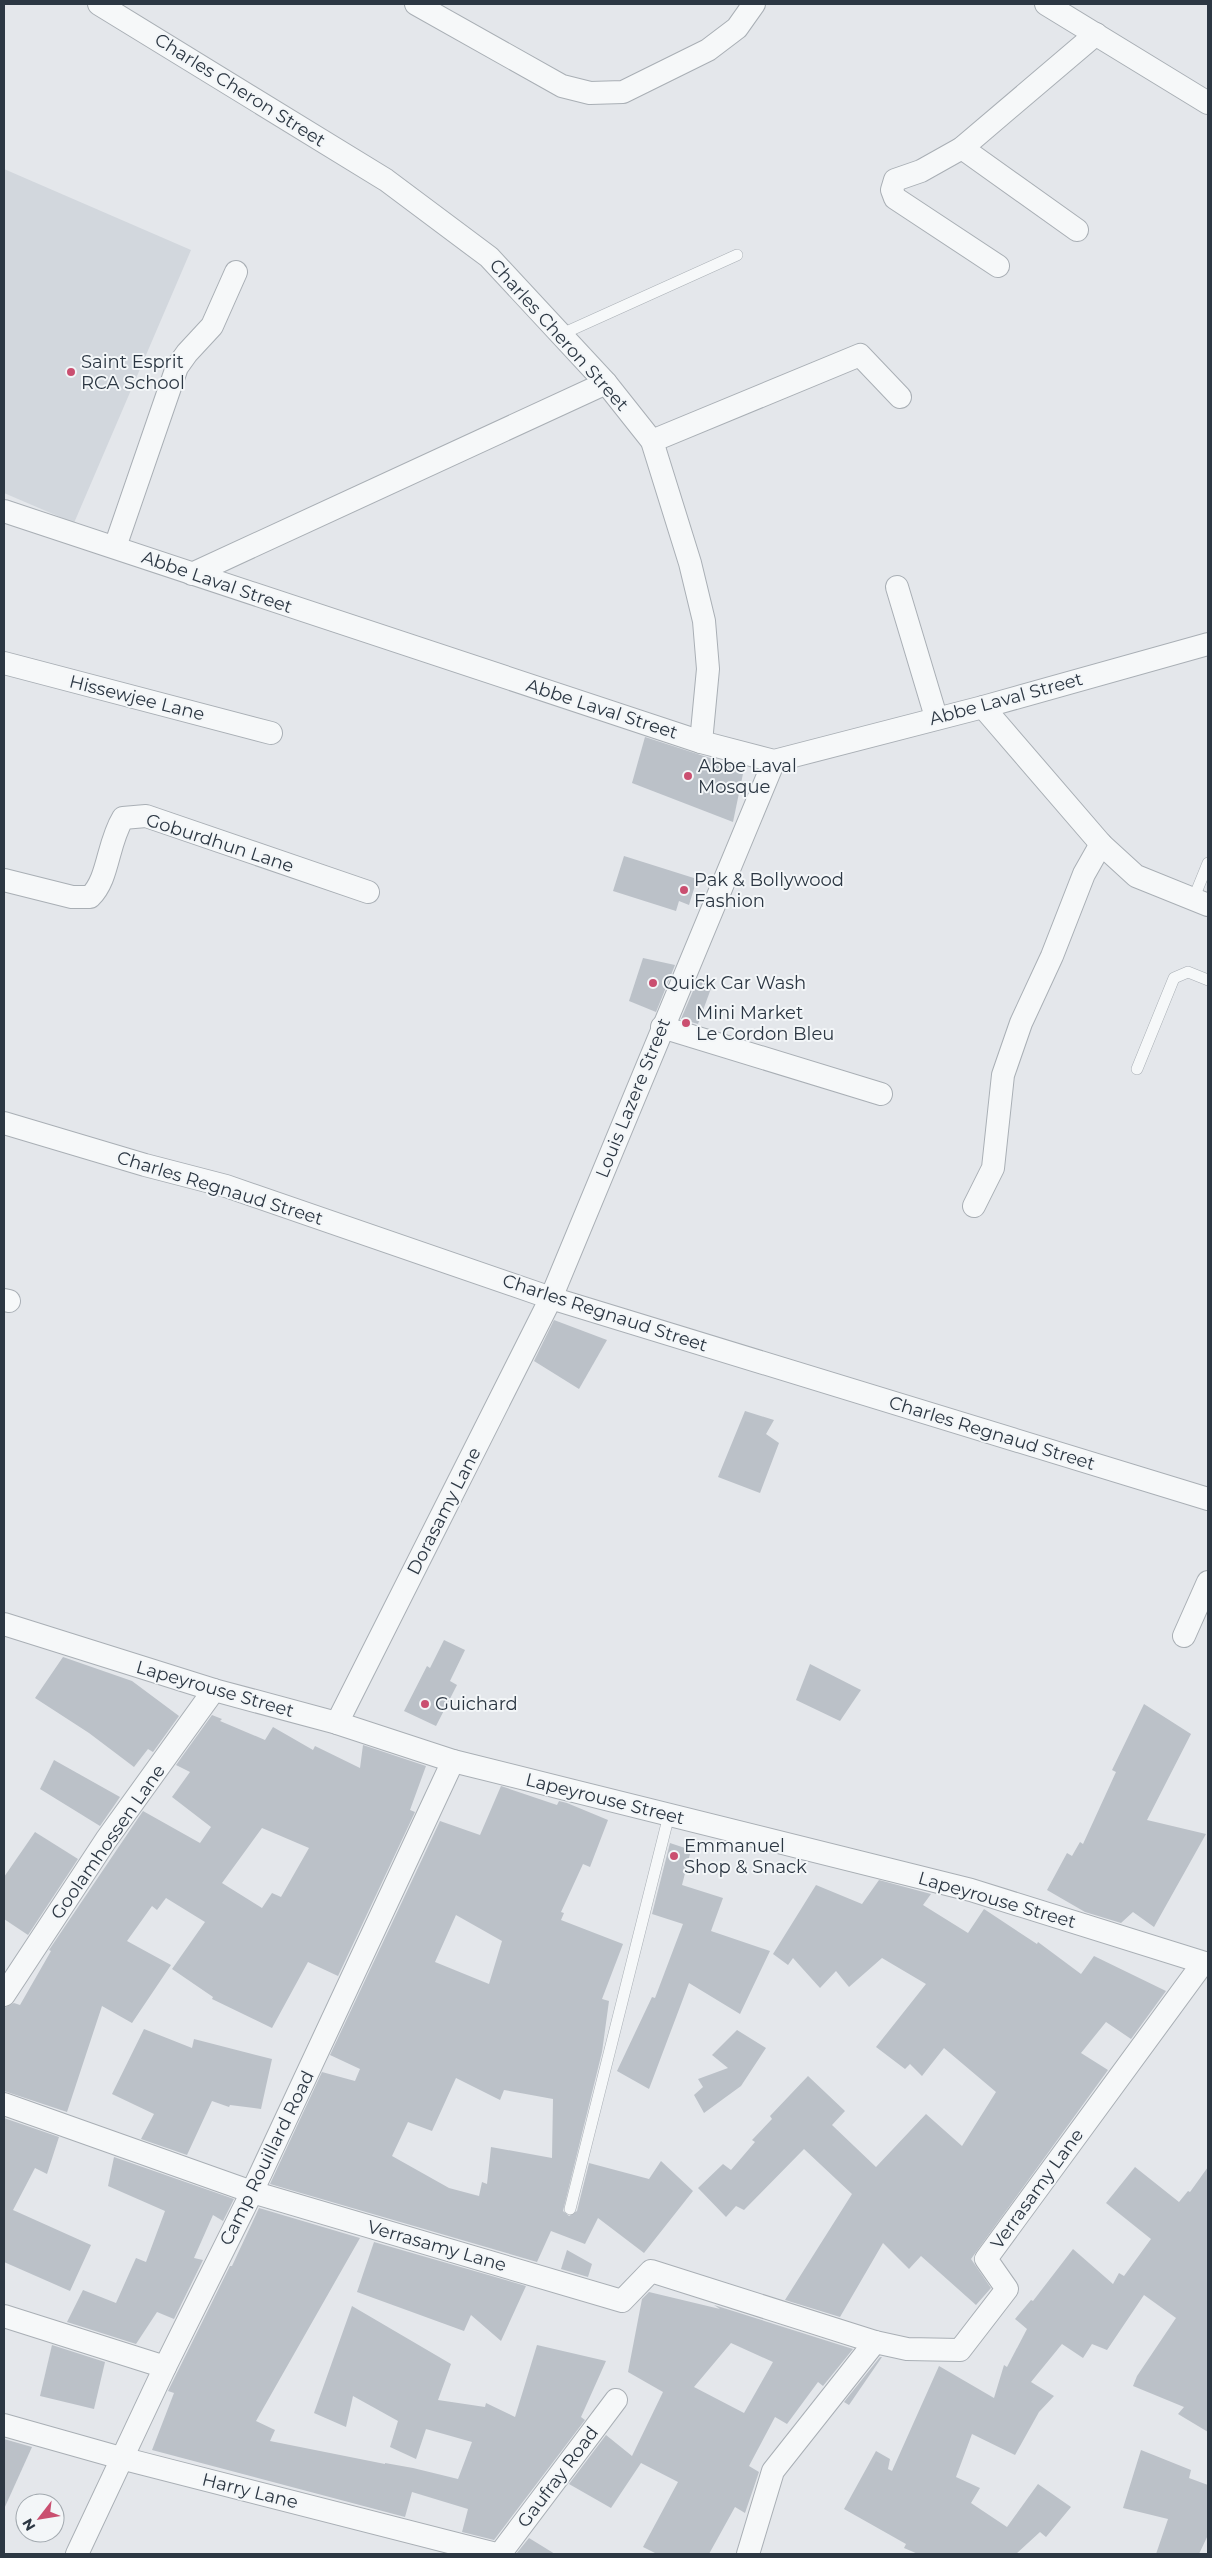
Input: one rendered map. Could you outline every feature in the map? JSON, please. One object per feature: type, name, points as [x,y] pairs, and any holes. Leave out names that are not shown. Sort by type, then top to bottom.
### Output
[{"type":"street","name":"Charles Cheron Street","points":[[99,4],[386,180],[489,257],[606,383],[652,441],[690,563],[704,621],[708,669],[701,742]]},
{"type":"street","points":[[416,4],[562,86],[590,92],[623,92],[708,50],[737,28],[754,4]]},
{"type":"street","points":[[1046,4],[1208,103]]},
{"type":"street","points":[[998,266],[895,198],[892,190],[895,180],[922,170],[962,148],[1096,34]]},
{"type":"street","points":[[962,148],[1076,230]]},
{"type":"street","points":[[115,547],[177,367],[212,326],[236,272]]},
{"type":"street","points":[[652,441],[860,355],[900,397]]},
{"type":"street","points":[[192,574],[606,383]]},
{"type":"street","name":"Abbe Laval Street","points":[[4,511],[701,742],[774,761],[936,717],[983,707],[1208,644]]},
{"type":"street","points":[[897,588],[936,717]]},
{"type":"street","name":"Hissewjee Lane","points":[[4,663],[271,733]]},
{"type":"street","points":[[983,707],[1101,844],[1136,876],[1201,902]]},
{"type":"street","name":"Louis Lazere Street","points":[[551,1298],[774,761]]},
{"type":"street","name":"Goburdhun Lane","points":[[4,880],[72,897],[90,897],[100,888],[114,833],[123,818],[146,816],[368,892]]},
{"type":"street","points":[[974,1206],[992,1168],[1003,1075],[1015,1040],[1084,874],[1101,844]]},
{"type":"street","points":[[662,1027],[882,1094]]},
{"type":"street","name":"Charles Regnaud Street","points":[[4,1123],[145,1165],[226,1186],[551,1298],[1208,1499]]},
{"type":"street","name":"Dorasamy Lane","points":[[337,1723],[551,1298]]},
{"type":"street","points":[[1184,1636],[1208,1582]]},
{"type":"street","name":"Lapeyrouse Street","points":[[4,1624],[214,1690],[337,1723],[453,1761],[972,1890],[1206,1964]]},
{"type":"street","name":"Goolamhossen Lane","points":[[4,1995],[106,1840],[214,1690]]},
{"type":"street","name":"Camp Rouillard Road","points":[[77,2554],[121,2458],[252,2192],[453,1761]]},
{"type":"street","name":"Verrasamy Lane","points":[[4,2104],[252,2192],[622,2301],[651,2271],[876,2342],[907,2349],[960,2350],[1007,2289],[986,2259],[1206,1964]]},
{"type":"street","points":[[4,2316],[165,2367]]},
{"type":"street","points":[[748,2554],[773,2471],[876,2342]]},
{"type":"street","name":"Gaufray Road","points":[[498,2554],[616,2400]]},
{"type":"street","name":"Harry Lane","points":[[4,2426],[121,2458],[498,2554]]},
{"type":"lane","points":[[562,334],[737,255]]},
{"type":"lane","points":[[1201,902],[1208,864]]},
{"type":"lane","points":[[1137,1069],[1174,978],[1188,972],[1208,980]]},
{"type":"lane","points":[[570,2209],[669,1815]]},
{"type":"shaded area","name":"Saint Esprit RCA School","points":[[4,169],[191,250],[74,523],[4,493]]},
{"type":"building","name":"Abbe Laval Mosque","points":[[645,737],[744,769],[733,822],[632,783]]},
{"type":"building","points":[[624,856],[697,879],[689,905],[679,901],[676,911],[613,891]]},
{"type":"building","name":"Quick Car Wash","points":[[643,958],[675,965],[656,1012],[629,1001]]},
{"type":"building","points":[[699,977],[713,983],[698,1024],[681,1019]]},
{"type":"building","points":[[554,1320],[607,1340],[579,1389],[534,1361]]},
{"type":"building","points":[[745,1411],[774,1420],[766,1434],[779,1443],[760,1493],[718,1477]]},
{"type":"building","points":[[444,1640],[465,1650],[450,1681],[457,1685],[436,1726],[404,1711],[427,1666],[430,1668]]},
{"type":"building","points":[[63,1657],[132,1681],[179,1716],[153,1752],[148,1749],[134,1767],[89,1733],[35,1698]]},
{"type":"building","points":[[810,1664],[861,1690],[840,1721],[796,1700]]},
{"type":"building","points":[[1144,1704],[1191,1734],[1147,1820],[1206,1834],[1154,1927],[1133,1912],[1121,1923],[1085,1912],[1047,1890],[1067,1853],[1072,1856],[1080,1842],[1083,1844],[1116,1772],[1112,1770]]},
{"type":"building","points":[[212,1715],[222,1719],[220,1721],[265,1740],[273,1727],[313,1750],[315,1746],[360,1768],[363,1745],[426,1766],[410,1810],[415,1812],[338,1976],[308,1962],[272,2028],[212,1999],[213,1997],[172,1969],[205,1922],[166,1898],[157,1910],[152,1906],[127,1941],[171,1965],[132,2023],[102,2006],[67,2112],[4,2091],[4,2008],[14,2003],[20,2005],[51,1951],[49,1950],[143,1811],[200,1843],[211,1827],[172,1797],[190,1772],[176,1765]],"holes":[[[262,1828],[309,1848],[281,1897],[272,1893],[262,1908],[222,1883]]]},
{"type":"building","points":[[54,1760],[120,1797],[100,1826],[40,1789]]},
{"type":"building","points":[[501,1786],[557,1805],[559,1801],[567,1803],[608,1820],[590,1867],[583,1864],[561,1912],[564,1913],[561,1920],[623,1944],[602,1999],[609,2001],[602,2052],[563,2211],[569,2216],[577,2211],[589,2163],[649,2179],[661,2161],[693,2191],[644,2253],[598,2218],[585,2244],[551,2231],[537,2262],[270,2184],[322,2072],[355,2081],[360,2069],[330,2055],[440,1821],[480,1835]],"holes":[[[456,1915],[502,1941],[489,1984],[435,1962]],[[456,2078],[500,2100],[504,2090],[553,2099],[552,2158],[491,2147],[487,2184],[482,2182],[479,2196],[449,2188],[392,2156],[408,2122],[432,2131]]]},
{"type":"building","points":[[35,1832],[78,1859],[28,1935],[4,1919],[4,1877]]},
{"type":"building","points":[[670,1843],[691,1850],[682,1885],[723,1898],[711,1931],[770,1951],[740,2014],[689,1983],[649,2089],[617,2071],[652,1997],[655,1998],[683,1924],[652,1914]]},
{"type":"building","points":[[879,1880],[931,1894],[923,1905],[968,1933],[984,1909],[1037,1944],[1038,1942],[1081,1974],[1094,1956],[1166,1991],[1131,2039],[1106,2022],[1081,2053],[1108,2070],[971,2259],[991,2288],[976,2305],[921,2256],[909,2269],[883,2243],[840,2317],[785,2300],[852,2194],[804,2149],[744,2210],[736,2206],[726,2217],[698,2188],[723,2164],[731,2170],[755,2142],[752,2140],[772,2119],[770,2116],[808,2076],[845,2111],[832,2125],[876,2167],[926,2114],[962,2146],[996,2092],[944,2048],[922,2076],[910,2064],[905,2069],[876,2047],[926,1984],[882,1958],[849,1987],[836,1971],[820,1988],[793,1958],[788,1965],[773,1954],[816,1885],[862,1904]]},
{"type":"building","points":[[144,2029],[192,2048],[194,2039],[272,2059],[261,2109],[230,2105],[229,2107],[212,2101],[187,2155],[141,2139],[154,2114],[112,2094]]},
{"type":"building","points":[[737,2030],[766,2048],[741,2086],[704,2113],[694,2095],[703,2087],[698,2079],[728,2068],[712,2055]]},
{"type":"building","points":[[4,2118],[59,2137],[47,2174],[35,2168],[13,2210],[91,2245],[70,2291],[4,2262]]},
{"type":"building","points":[[114,2157],[234,2199],[223,2221],[213,2215],[194,2258],[203,2260],[174,2319],[157,2312],[136,2344],[67,2322],[83,2290],[116,2303],[136,2258],[146,2262],[165,2211],[108,2186]]},
{"type":"building","points":[[1135,2167],[1179,2202],[1188,2191],[1190,2192],[1208,2167],[1208,2432],[1178,2414],[1184,2407],[1133,2386],[1137,2376],[1176,2318],[1144,2295],[1107,2350],[1092,2344],[1083,2358],[1062,2344],[1031,2382],[1054,2396],[1039,2412],[1015,2455],[972,2434],[956,2477],[980,2488],[971,2503],[1007,2527],[1038,2484],[1071,2507],[1046,2537],[1040,2532],[1016,2554],[918,2554],[904,2548],[906,2544],[844,2509],[876,2451],[890,2459],[888,2469],[892,2471],[939,2366],[994,2398],[1004,2365],[1007,2367],[1027,2329],[1015,2319],[1031,2300],[1033,2301],[1073,2249],[1113,2284],[1119,2273],[1124,2276],[1151,2239],[1106,2203]]},
{"type":"building","points":[[259,2208],[360,2238],[256,2421],[275,2430],[270,2441],[413,2468],[458,2479],[472,2442],[426,2429],[416,2459],[390,2447],[398,2421],[353,2396],[346,2427],[314,2413],[352,2306],[451,2364],[438,2400],[485,2407],[486,2403],[515,2417],[537,2345],[606,2361],[581,2417],[585,2420],[494,2540],[462,2532],[468,2509],[412,2492],[405,2517],[152,2450],[174,2393],[168,2391],[230,2266],[232,2266]]},
{"type":"building","points":[[374,2242],[526,2286],[501,2341],[471,2315],[464,2331],[357,2292]]},
{"type":"building","points":[[567,2250],[592,2264],[588,2277],[561,2269]]},
{"type":"building","points":[[649,2292],[720,2309],[714,2305],[853,2349],[823,2386],[818,2382],[787,2424],[775,2417],[749,2466],[759,2472],[745,2513],[735,2507],[709,2554],[657,2554],[643,2547],[678,2482],[641,2463],[611,2508],[569,2484],[606,2435],[632,2456],[663,2392],[628,2372],[642,2299]],"holes":[[[731,2343],[773,2362],[744,2413],[694,2387]]]},
{"type":"building","points":[[52,2345],[105,2362],[94,2409],[40,2396]]},
{"type":"building","points":[[880,2357],[882,2357],[849,2405],[844,2402]]},
{"type":"building","points":[[4,2439],[32,2447],[4,2509]]},
{"type":"building","points":[[1141,2450],[1191,2470],[1189,2478],[1208,2485],[1208,2535],[1199,2554],[1156,2554],[1168,2519],[1123,2508]]},
{"type":"building","points":[[529,2538],[555,2554],[516,2554]]},
{"type":"place","name":"Saint Esprit RCA School","points":[[71,372]]},
{"type":"place","name":"Abbe Laval Mosque","points":[[688,776]]},
{"type":"place","name":"Pak & Bollywood Fashion","points":[[684,890]]},
{"type":"place","name":"Quick Car Wash","points":[[653,983]]},
{"type":"place","name":"Mini Market Le Cordon Bleu","points":[[686,1023]]},
{"type":"place","name":"Guichard","points":[[425,1704]]},
{"type":"place","name":"Emmanuel Shop & Snack","points":[[674,1856]]}]
